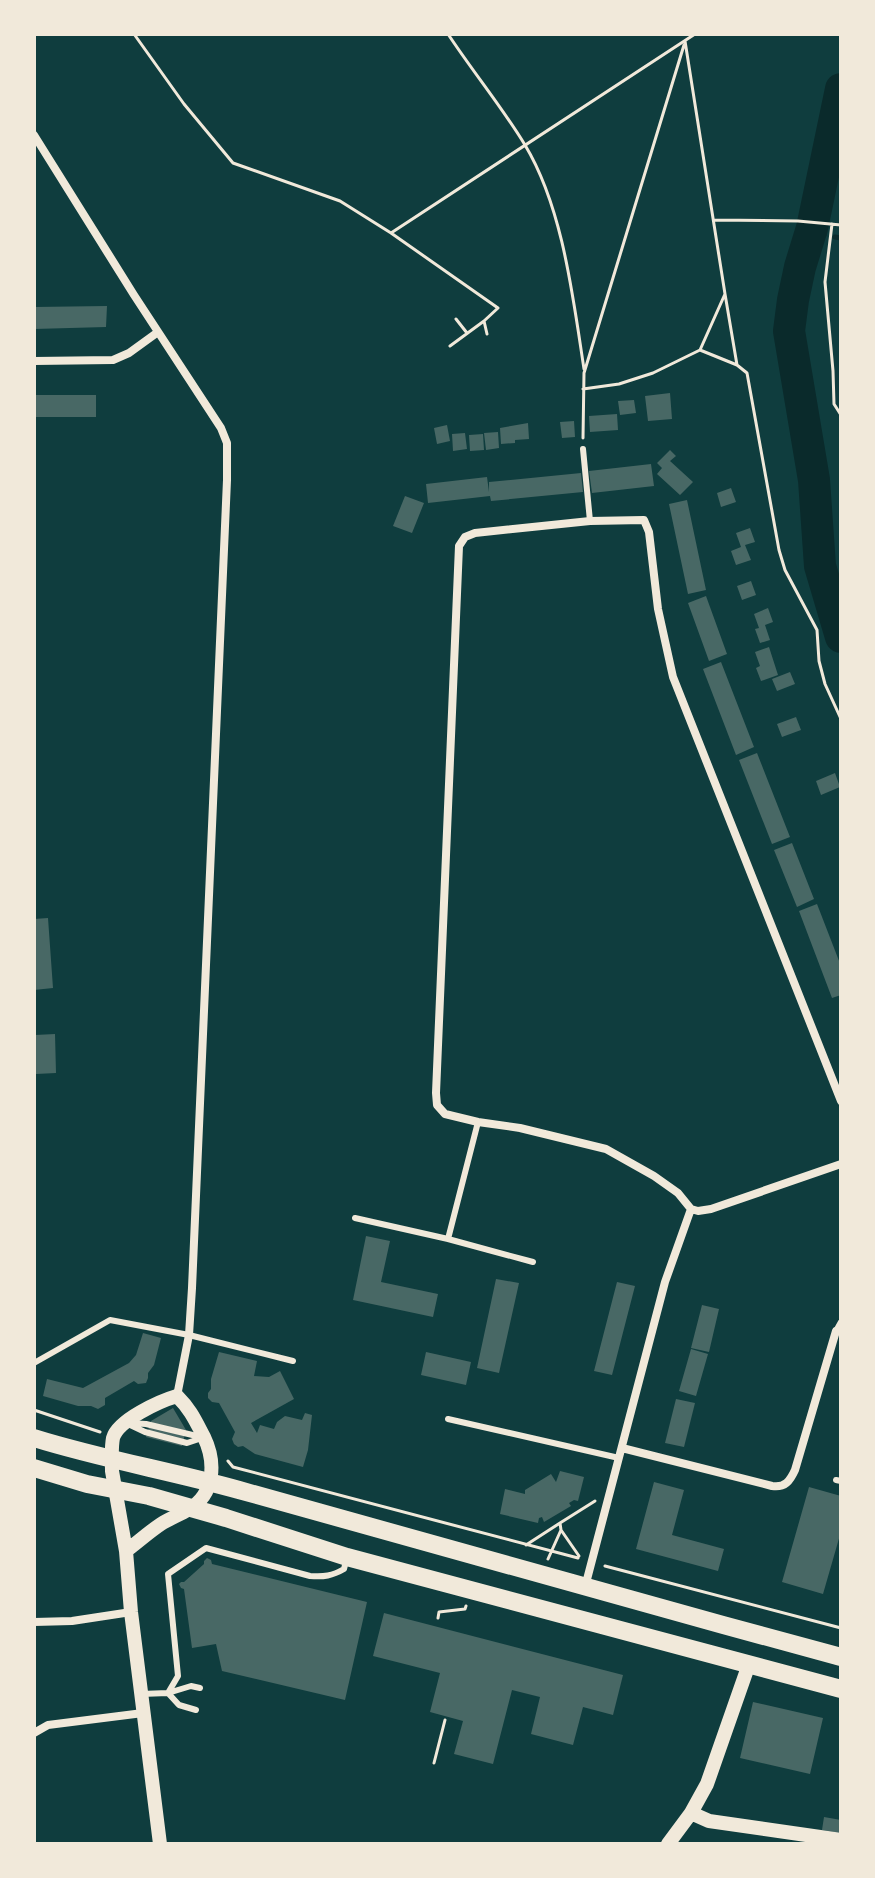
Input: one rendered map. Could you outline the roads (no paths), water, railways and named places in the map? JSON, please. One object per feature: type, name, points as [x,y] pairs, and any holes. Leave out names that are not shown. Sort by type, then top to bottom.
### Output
[{"type":"highway","points":[[34,1438],[210,1482],[841,1657]]},
{"type":"highway","points":[[34,1468],[191,1509],[347,1557],[841,1689]]},
{"type":"highway","points":[[557,1614],[572,1607],[582,1597],[585,1588]]},
{"type":"street","points":[[34,135],[221,428],[228,454],[189,1335],[177,1396]]},
{"type":"street","points":[[34,361],[113,360],[129,353],[158,332]]},
{"type":"street","points":[[841,1101],[673,677],[658,609],[649,532],[644,520],[590,521],[475,533],[465,537],[459,546],[437,1105],[445,1114],[606,1149],[654,1176],[678,1193],[691,1209],[698,1211],[841,1164]]},
{"type":"street","points":[[585,1588],[665,1282],[691,1209]]},
{"type":"street","points":[[622,1448],[772,1486],[785,1484],[795,1470],[838,1326]]},
{"type":"street","points":[[160,1844],[126,1551],[112,1458],[113,1436],[126,1423],[158,1402],[177,1396]]},
{"type":"street","points":[[126,1551],[161,1524],[191,1509],[206,1492],[210,1482],[212,1455],[190,1409],[177,1396]]},
{"type":"street","points":[[34,1622],[72,1621],[131,1612]]},
{"type":"street","points":[[668,1844],[707,1784],[749,1664]]},
{"type":"street","points":[[34,1733],[48,1725],[143,1713]]},
{"type":"street","points":[[691,1813],[709,1821],[796,1839],[841,1840]]},
{"type":"lane","points":[[583,449],[590,521]]},
{"type":"lane","points":[[448,1239],[478,1122]]},
{"type":"lane","points":[[355,1218],[533,1262]]},
{"type":"lane","points":[[34,1363],[110,1320],[189,1335],[293,1361]]},
{"type":"lane","points":[[448,1419],[619,1458]]},
{"type":"lane","points":[[126,1423],[146,1424],[205,1440]]},
{"type":"lane","points":[[168,1693],[178,1676],[168,1574],[206,1548],[322,1577],[344,1569],[347,1557]]},
{"type":"lane","points":[[141,1694],[168,1693],[191,1686],[200,1688]]},
{"type":"lane","points":[[168,1693],[179,1705],[196,1710]]},
{"type":"waterway","points":[[841,89],[812,228],[800,267],[789,331],[814,480],[820,566],[841,637]]},
{"type":"waterway","points":[[835,112],[841,119]]},
{"type":"waterway","points":[[811,233],[824,235]]},
{"type":"waterway","points":[[835,237],[841,238]]}]
